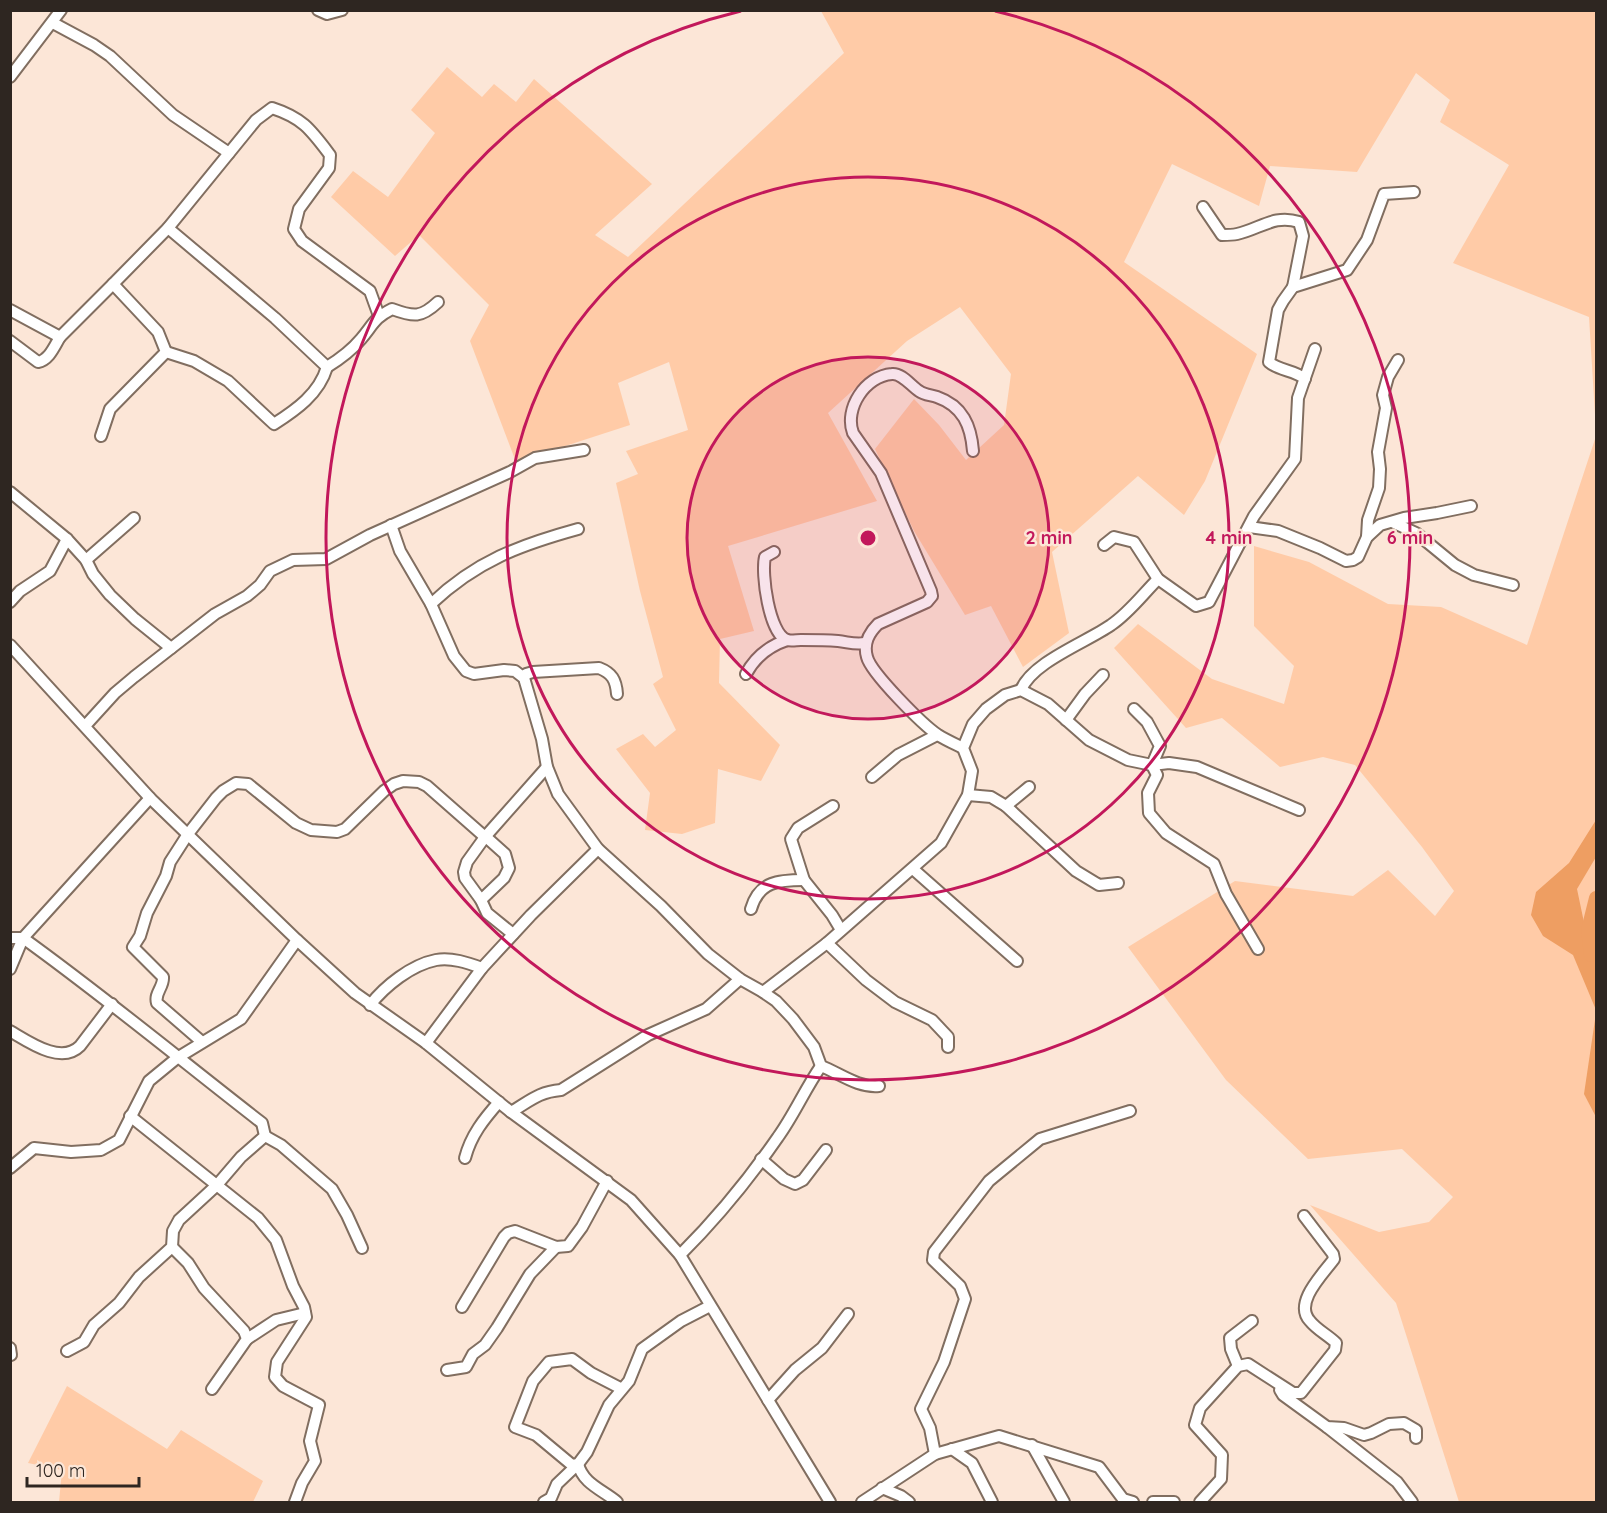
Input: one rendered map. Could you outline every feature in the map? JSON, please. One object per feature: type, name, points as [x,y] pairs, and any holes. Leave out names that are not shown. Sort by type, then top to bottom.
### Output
[{"type":"street","points":[[10,77],[61,10]]},
{"type":"street","points":[[318,10],[327,14],[342,10]]},
{"type":"street","points":[[53,23],[110,56],[173,115],[229,153]]},
{"type":"street","points":[[10,341],[38,362],[43,361],[60,337],[168,228],[256,120],[272,108],[293,114],[314,133],[330,155],[329,168],[299,209],[294,229],[302,241],[370,291],[379,316]]},
{"type":"street","points":[[1293,287],[1347,270],[1367,240],[1384,194],[1414,192]]},
{"type":"street","points":[[1203,207],[1222,235],[1237,234],[1261,224],[1287,218],[1299,222],[1303,236],[1293,287],[1278,310],[1269,362],[1299,374],[1305,379]]},
{"type":"street","points":[[168,228],[276,318],[327,367]]},
{"type":"street","points":[[113,284],[158,332],[166,352]]},
{"type":"street","points":[[166,352],[195,361],[228,381],[274,424],[312,395],[327,367],[345,356],[379,316],[392,309],[410,316],[426,313],[438,302]]},
{"type":"street","points":[[10,310],[60,337]]},
{"type":"street","points":[[1104,545],[1114,537],[1138,539],[1158,579],[1196,606],[1209,602],[1254,516],[1295,459],[1298,398],[1315,349]]},
{"type":"street","points":[[101,436],[110,409],[166,352]]},
{"type":"street","points":[[1250,527],[1278,531],[1346,561],[1358,557],[1367,537],[1370,512],[1379,488],[1378,452],[1386,408],[1383,395],[1388,377],[1398,360]]},
{"type":"street","points":[[763,992],[828,943],[941,843],[968,795],[972,771],[963,748],[937,735],[896,696],[867,658],[865,643],[878,624],[927,602],[932,596],[881,472],[853,433],[850,426],[850,414],[861,392],[870,384],[892,374],[900,376],[920,392],[948,402],[959,411],[969,424],[973,451]]},
{"type":"street","points":[[85,726],[115,693],[215,614],[247,596],[260,585],[270,571],[293,560],[326,559],[391,525],[510,472],[535,458],[584,450]]},
{"type":"street","points":[[10,492],[68,539],[86,560],[93,574],[110,595],[171,648]]},
{"type":"street","points":[[1367,537],[1380,525],[1471,506]]},
{"type":"street","points":[[86,560],[134,518]]},
{"type":"street","points":[[1392,522],[1416,533],[1455,565],[1474,575],[1513,585]]},
{"type":"street","points":[[391,525],[399,551],[431,604],[454,656],[466,671],[474,674],[504,670],[515,671],[524,678],[548,767],[558,794],[598,849],[661,906],[708,954],[740,979],[763,992],[793,1019],[814,1047],[821,1066],[869,1087],[879,1086]]},
{"type":"street","points":[[431,604],[453,584],[494,559],[521,546],[578,529]]},
{"type":"street","points":[[10,602],[20,591],[50,571],[68,539]]},
{"type":"street","points":[[774,552],[765,557],[764,562],[766,593],[774,623],[780,635],[787,640]]},
{"type":"street","points":[[1021,690],[1025,682],[1044,665],[1119,619],[1158,579]]},
{"type":"street","points":[[746,674],[752,664],[769,648],[787,640],[838,641],[854,645],[865,643]]},
{"type":"street","points":[[10,645],[150,798],[297,940],[370,1005],[426,1043],[511,1112],[631,1200],[680,1255],[830,1503]]},
{"type":"street","points":[[524,678],[526,674],[533,672],[599,668],[607,671],[614,678],[617,694]]},
{"type":"street","points":[[1066,720],[1085,694],[1103,675]]},
{"type":"street","points":[[963,748],[973,724],[986,709],[1005,694],[1021,690],[1048,704],[1089,740],[1128,760],[1152,765],[1169,763],[1197,767],[1299,810]]},
{"type":"street","points":[[1134,709],[1147,722],[1160,746],[1152,765],[1157,775],[1148,794],[1149,813],[1166,833],[1214,864],[1226,894],[1258,950]]},
{"type":"street","points":[[872,777],[898,755],[937,735]]},
{"type":"street","points":[[513,934],[487,913],[464,872],[467,862],[486,837],[548,767]]},
{"type":"street","points":[[202,1042],[157,1003],[156,997],[163,984],[163,977],[133,947],[140,936],[147,913],[166,876],[170,862],[188,834],[223,790],[237,783],[248,784],[296,823],[310,830],[337,832],[353,822],[384,790],[394,784],[411,781],[427,786],[505,854],[509,868],[504,878],[481,900]]},
{"type":"street","points":[[1006,806],[1029,787]]},
{"type":"street","points":[[968,795],[991,797],[1006,806],[1076,871],[1099,885],[1118,883]]},
{"type":"street","points":[[10,969],[23,938],[150,798]]},
{"type":"street","points":[[834,806],[798,828],[791,839],[804,880],[841,930]]},
{"type":"street","points":[[426,1043],[482,968],[598,849]]},
{"type":"street","points":[[913,869],[1017,961]]},
{"type":"street","points":[[751,909],[754,899],[764,888],[779,880],[804,880]]},
{"type":"street","points":[[10,938],[23,938],[112,1004],[177,1058],[262,1122],[265,1136]]},
{"type":"street","points":[[10,1168],[34,1148],[71,1152],[101,1150],[119,1140],[149,1081],[177,1058],[231,1026],[246,1013],[297,940]]},
{"type":"street","points":[[828,943],[866,980],[895,1002],[932,1020],[948,1037],[948,1047]]},
{"type":"street","points":[[370,1005],[384,988],[396,979],[436,960],[457,960],[482,968]]},
{"type":"street","points":[[511,1112],[534,1096],[547,1091],[561,1090],[648,1035],[706,1009],[740,979]]},
{"type":"street","points":[[10,1031],[56,1054],[74,1052],[112,1004]]},
{"type":"street","points":[[680,1255],[722,1210],[780,1136],[807,1085],[821,1066]]},
{"type":"street","points":[[465,1158],[469,1143],[499,1101]]},
{"type":"street","points":[[935,1454],[930,1428],[921,1409],[944,1362],[966,1299],[960,1286],[933,1260],[934,1252],[989,1181],[1040,1139],[1130,1111]]},
{"type":"street","points":[[130,1116],[258,1218],[276,1240],[293,1286],[304,1306],[306,1317],[277,1362],[274,1377],[283,1386],[319,1405],[310,1441],[315,1461],[302,1483],[295,1503]]},
{"type":"street","points":[[67,1352],[84,1342],[94,1325],[119,1303],[139,1277],[172,1246],[173,1231],[179,1220],[265,1136]]},
{"type":"street","points":[[265,1136],[282,1145],[332,1189],[362,1248]]},
{"type":"street","points":[[762,1159],[784,1179],[795,1184],[803,1180],[826,1150]]},
{"type":"street","points":[[462,1307],[508,1233],[515,1231],[556,1247],[568,1246],[582,1227],[607,1181]]},
{"type":"street","points":[[1200,1503],[1221,1479],[1222,1455],[1195,1425],[1200,1408],[1238,1366],[1248,1364],[1293,1393],[1301,1393],[1335,1350],[1336,1343],[1308,1321],[1304,1309],[1306,1296],[1334,1259],[1333,1254],[1304,1216]]},
{"type":"street","points":[[172,1246],[188,1263],[204,1288],[244,1330],[247,1339]]},
{"type":"street","points":[[447,1370],[466,1367],[473,1353],[485,1345],[497,1328],[530,1275],[556,1247]]},
{"type":"street","points":[[544,1503],[551,1498],[557,1485],[587,1452],[609,1405],[629,1381],[642,1349],[681,1321],[710,1306]]},
{"type":"street","points":[[212,1389],[247,1339],[276,1320],[305,1313]]},
{"type":"street","points":[[768,1400],[795,1370],[822,1348],[848,1314]]},
{"type":"street","points":[[1238,1366],[1231,1349],[1230,1338],[1252,1321]]},
{"type":"street","points":[[10,1348],[11,1355]]},
{"type":"street","points":[[578,1464],[572,1465],[536,1435],[515,1427],[533,1381],[549,1362],[572,1359],[591,1373],[622,1389]]},
{"type":"street","points":[[1276,1382],[1283,1395],[1327,1426],[1396,1482],[1412,1503]]},
{"type":"street","points":[[1327,1426],[1344,1428],[1364,1435],[1389,1424],[1404,1423],[1416,1430],[1416,1438]]},
{"type":"street","points":[[862,1503],[935,1454],[999,1436],[1099,1467],[1123,1499],[1133,1503]]},
{"type":"street","points":[[1032,1445],[1064,1503]]},
{"type":"street","points":[[952,1449],[972,1463],[992,1503]]},
{"type":"street","points":[[578,1464],[580,1474],[617,1503]]},
{"type":"street","points":[[882,1488],[901,1496],[909,1503]]},
{"type":"street","points":[[1153,1503],[1174,1503]]},
{"type":"shaded area","points":[[821,11],[1596,11],[1596,431],[1589,317],[1453,263],[1509,165],[1440,122],[1450,100],[1416,73],[1357,172],[1270,166],[1259,206],[1172,164],[1124,262],[1257,354],[1205,481],[1184,515],[1138,476],[1052,552],[1069,633],[1023,667],[991,606],[965,615],[914,531],[875,449],[914,399],[939,425],[966,460],[1004,425],[1011,374],[960,307],[907,341],[828,413],[877,501],[728,546],[754,631],[720,639],[719,683],[780,745],[761,781],[718,769],[715,823],[682,834],[645,830],[650,793],[616,749],[643,734],[655,747],[676,730],[653,684],[663,677],[640,591],[616,483],[638,474],[626,451],[688,430],[669,362],[618,383],[630,425],[516,462],[470,341],[489,305],[419,235],[395,256],[331,197],[353,171],[388,197],[435,133],[411,110],[447,67],[482,97],[494,84],[516,102],[534,79],[652,184],[595,235],[628,257],[844,53]]},
{"type":"shaded area","points":[[1596,436],[1596,1502],[1459,1502],[1396,1303],[1310,1205],[1379,1232],[1429,1222],[1453,1197],[1402,1149],[1308,1159],[1226,1080],[1128,947],[1235,881],[1353,896],[1388,870],[1435,916],[1454,891],[1422,847],[1355,765],[1323,757],[1280,767],[1222,718],[1186,728],[1114,648],[1138,624],[1212,679],[1284,704],[1294,666],[1254,626],[1254,546],[1309,562],[1388,604],[1441,607],[1527,645]]},
{"type":"shaded area","points":[[1596,820],[1596,857],[1577,889],[1586,932],[1596,949],[1596,1010],[1573,955],[1543,936],[1531,915],[1536,892],[1569,863]]},
{"type":"shaded area","points":[[1596,1013],[1596,1117],[1584,1094]]},
{"type":"shaded area","points":[[67,1386],[167,1449],[181,1430],[263,1481],[253,1502],[59,1502],[62,1470],[28,1463]]},
{"type":"waterway","points":[[1591,955],[1588,930],[1596,898]]}]
